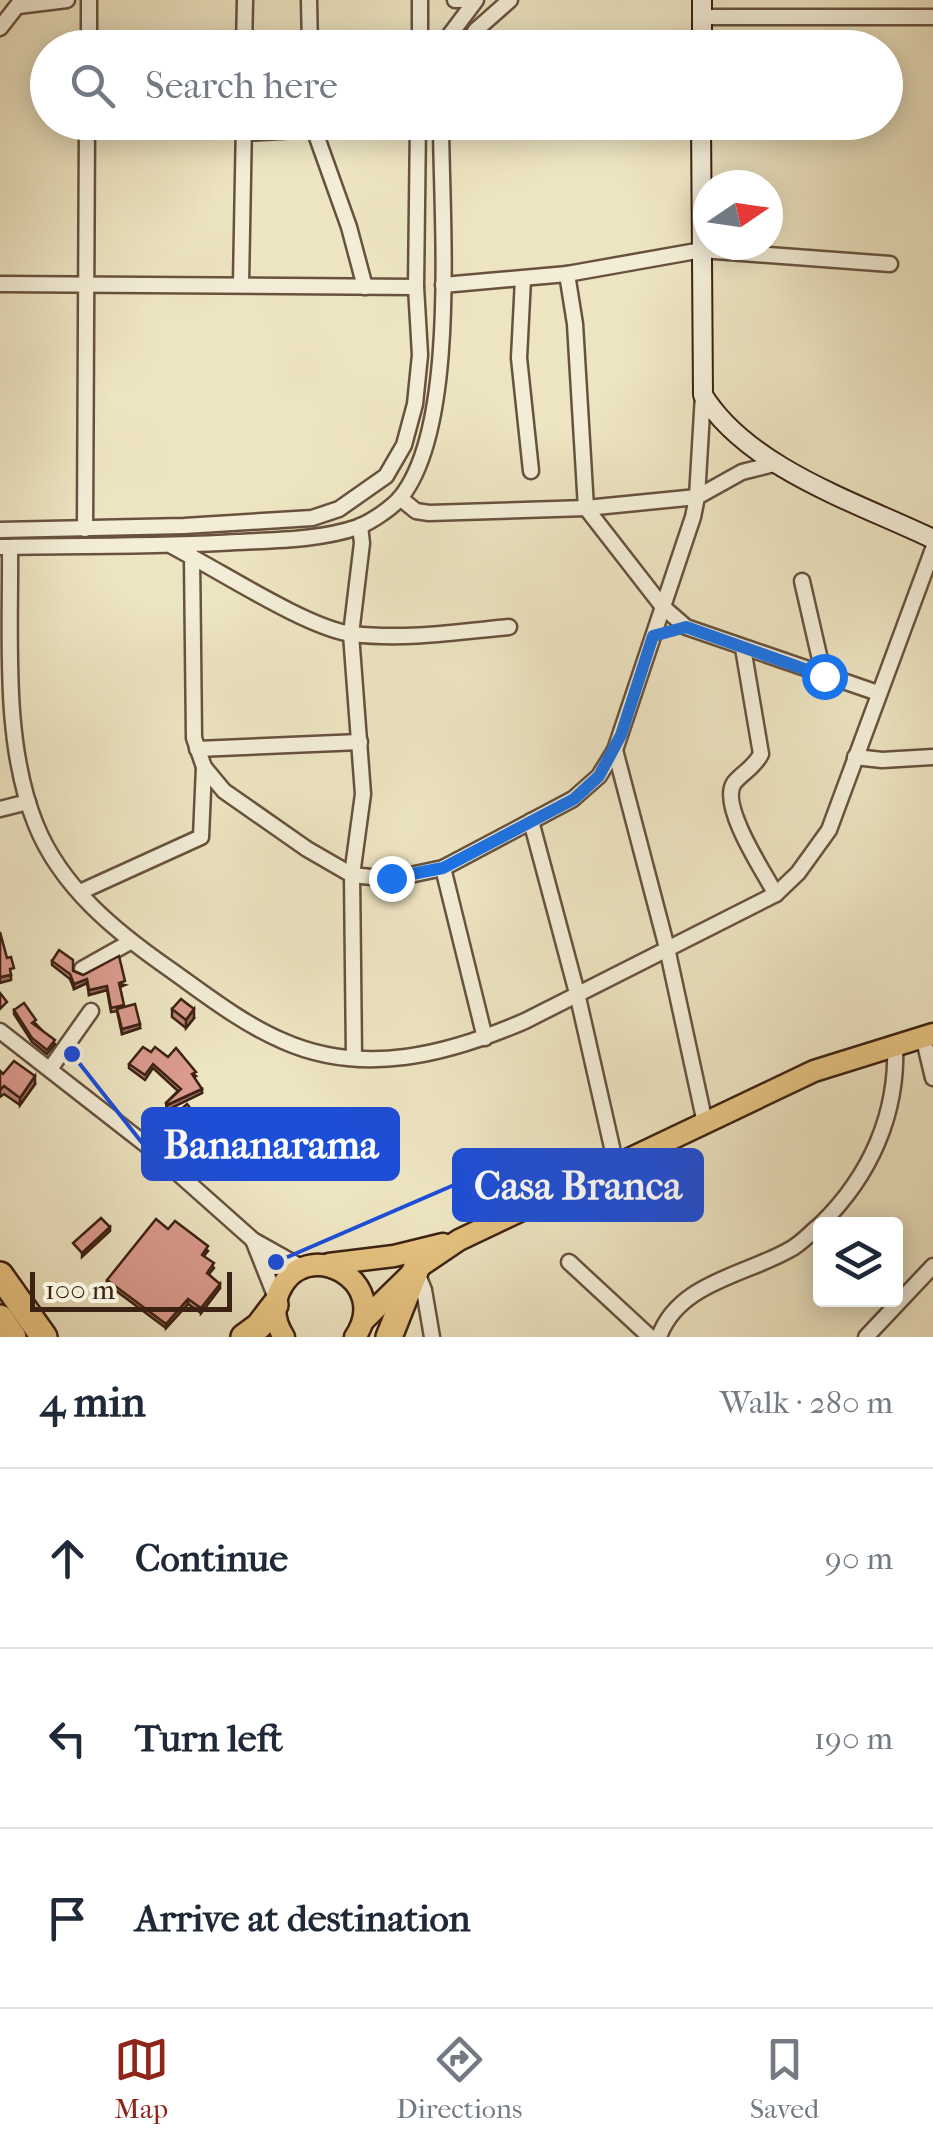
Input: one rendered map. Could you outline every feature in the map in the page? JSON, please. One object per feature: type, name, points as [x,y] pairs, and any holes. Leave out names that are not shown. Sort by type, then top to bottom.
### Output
[{"type":"highway","points":[[390,1337],[405,1262]]},
{"type":"highway","points":[[0,1276],[36,1333]]},
{"type":"highway","points":[[244,1337],[260,1326],[276,1302]]},
{"type":"highway","points":[[0,1318],[36,1333]]},
{"type":"main road","points":[[284,1337],[276,1318],[276,1302],[290,1276],[313,1266],[405,1262],[814,1072],[928,1035]]},
{"type":"main road","points":[[359,1332],[405,1262]]},
{"type":"main road","points":[[313,1266],[344,1272],[359,1288],[365,1310],[359,1332]]},
{"type":"street","points":[[0,28],[20,3],[67,0]]},
{"type":"street","points":[[88,30],[89,0]]},
{"type":"street","points":[[244,30],[245,0]]},
{"type":"street","points":[[310,0],[310,30]]},
{"type":"street","points":[[420,0],[420,30]]},
{"type":"street","points":[[454,30],[476,0]]},
{"type":"street","points":[[476,30],[510,0]]},
{"type":"street","points":[[702,8],[933,17]]},
{"type":"street","points":[[85,528],[87,140]]},
{"type":"street","points":[[241,284],[244,140]]},
{"type":"street","points":[[318,140],[365,287]]},
{"type":"street","points":[[0,530],[312,518],[362,496],[386,476],[408,431],[420,355],[416,287],[418,140]]},
{"type":"street","points":[[441,140],[443,286],[435,405],[424,455],[400,498],[360,526],[287,539],[172,546],[5,547],[20,778],[54,860],[116,932],[237,1017],[285,1042],[318,1052],[354,1058],[413,1058],[485,1038],[776,894],[798,873],[829,830],[933,549]]},
{"type":"street","points":[[701,140],[701,170]]},
{"type":"street","points":[[443,286],[567,274],[693,252]]},
{"type":"street","points":[[783,256],[890,264]]},
{"type":"street","points":[[192,558],[194,738],[204,767],[224,791],[306,849],[352,876],[391,878],[443,868],[574,799],[599,776],[615,750],[698,497],[703,395],[702,260]]},
{"type":"street","points":[[567,274],[575,324],[586,508],[663,607],[686,627],[878,693]]},
{"type":"street","points":[[523,279],[519,358],[531,471]]},
{"type":"street","points":[[0,284],[416,287]]},
{"type":"street","points":[[703,395],[717,418],[778,463],[933,538]]},
{"type":"street","points":[[400,498],[416,511],[429,513],[586,508],[698,497],[742,472],[778,463]]},
{"type":"street","points":[[354,1058],[352,876],[363,794],[351,634],[362,542],[360,526]]},
{"type":"street","points":[[172,546],[295,612],[351,634],[509,627]]},
{"type":"street","points":[[802,580],[824,676]]},
{"type":"street","points":[[653,636],[686,627]]},
{"type":"street","points":[[743,648],[761,754],[755,766],[736,781],[731,793],[744,835],[776,894]]},
{"type":"street","points":[[197,749],[360,742]]},
{"type":"street","points":[[615,750],[667,948],[705,1123]]},
{"type":"street","points":[[855,757],[933,757]]},
{"type":"street","points":[[80,892],[200,836],[204,767]]},
{"type":"street","points":[[0,809],[28,802]]},
{"type":"street","points":[[530,821],[577,993],[616,1165]]},
{"type":"street","points":[[443,868],[485,1038]]},
{"type":"street","points":[[82,969],[130,942]]},
{"type":"street","points":[[50,1069],[91,1011]]},
{"type":"street","points":[[0,1030],[146,1144],[253,1240],[313,1266]]},
{"type":"street","points":[[928,1035],[933,1078]]},
{"type":"street","points":[[827,1217],[866,1166],[882,1136],[894,1098],[895,1046]]},
{"type":"street","points":[[659,1337],[668,1318],[686,1299],[794,1248],[813,1232]]},
{"type":"street","points":[[253,1240],[276,1302]]},
{"type":"street","points":[[405,1262],[424,1290],[432,1337]]},
{"type":"street","points":[[569,1262],[650,1337]]},
{"type":"street","points":[[866,1337],[933,1266]]},
{"type":"building","points":[[0,932],[14,968],[10,969],[11,975],[0,977]]},
{"type":"building","points":[[59,950],[73,960],[73,971],[83,975],[119,956],[125,981],[119,983],[124,1005],[111,1008],[107,986],[89,990],[87,979],[74,984],[70,974],[52,961]]},
{"type":"building","points":[[181,999],[194,1009],[186,1020],[172,1009]]},
{"type":"building","points":[[24,1003],[36,1020],[32,1023],[55,1040],[47,1050],[32,1038],[14,1010]]},
{"type":"building","points":[[135,1004],[140,1024],[122,1029],[117,1009]]},
{"type":"building","points":[[143,1047],[151,1052],[155,1047],[168,1057],[176,1048],[196,1072],[192,1074],[202,1089],[167,1105],[181,1089],[153,1064],[145,1075],[129,1064]]},
{"type":"building","points":[[14,1061],[35,1076],[20,1098],[4,1086],[0,1090],[0,1071],[3,1074]]},
{"type":"building","points":[[187,1104],[207,1129],[235,1123],[239,1137],[203,1145],[198,1139],[187,1138],[169,1120]]},
{"type":"building","points":[[101,1218],[110,1227],[82,1253],[73,1243]]},
{"type":"building","points":[[156,1219],[168,1229],[175,1221],[208,1246],[202,1255],[214,1263],[207,1273],[220,1284],[201,1308],[188,1299],[166,1324],[107,1280]]},
{"type":"place","name":"Bananarama","points":[[72,1054]]},
{"type":"place","name":"Casa Branca","points":[[276,1262]]},
{"type":"route","points":[[391,878],[443,868],[574,799],[599,776],[621,735],[653,636],[686,627],[824,676]]}]
